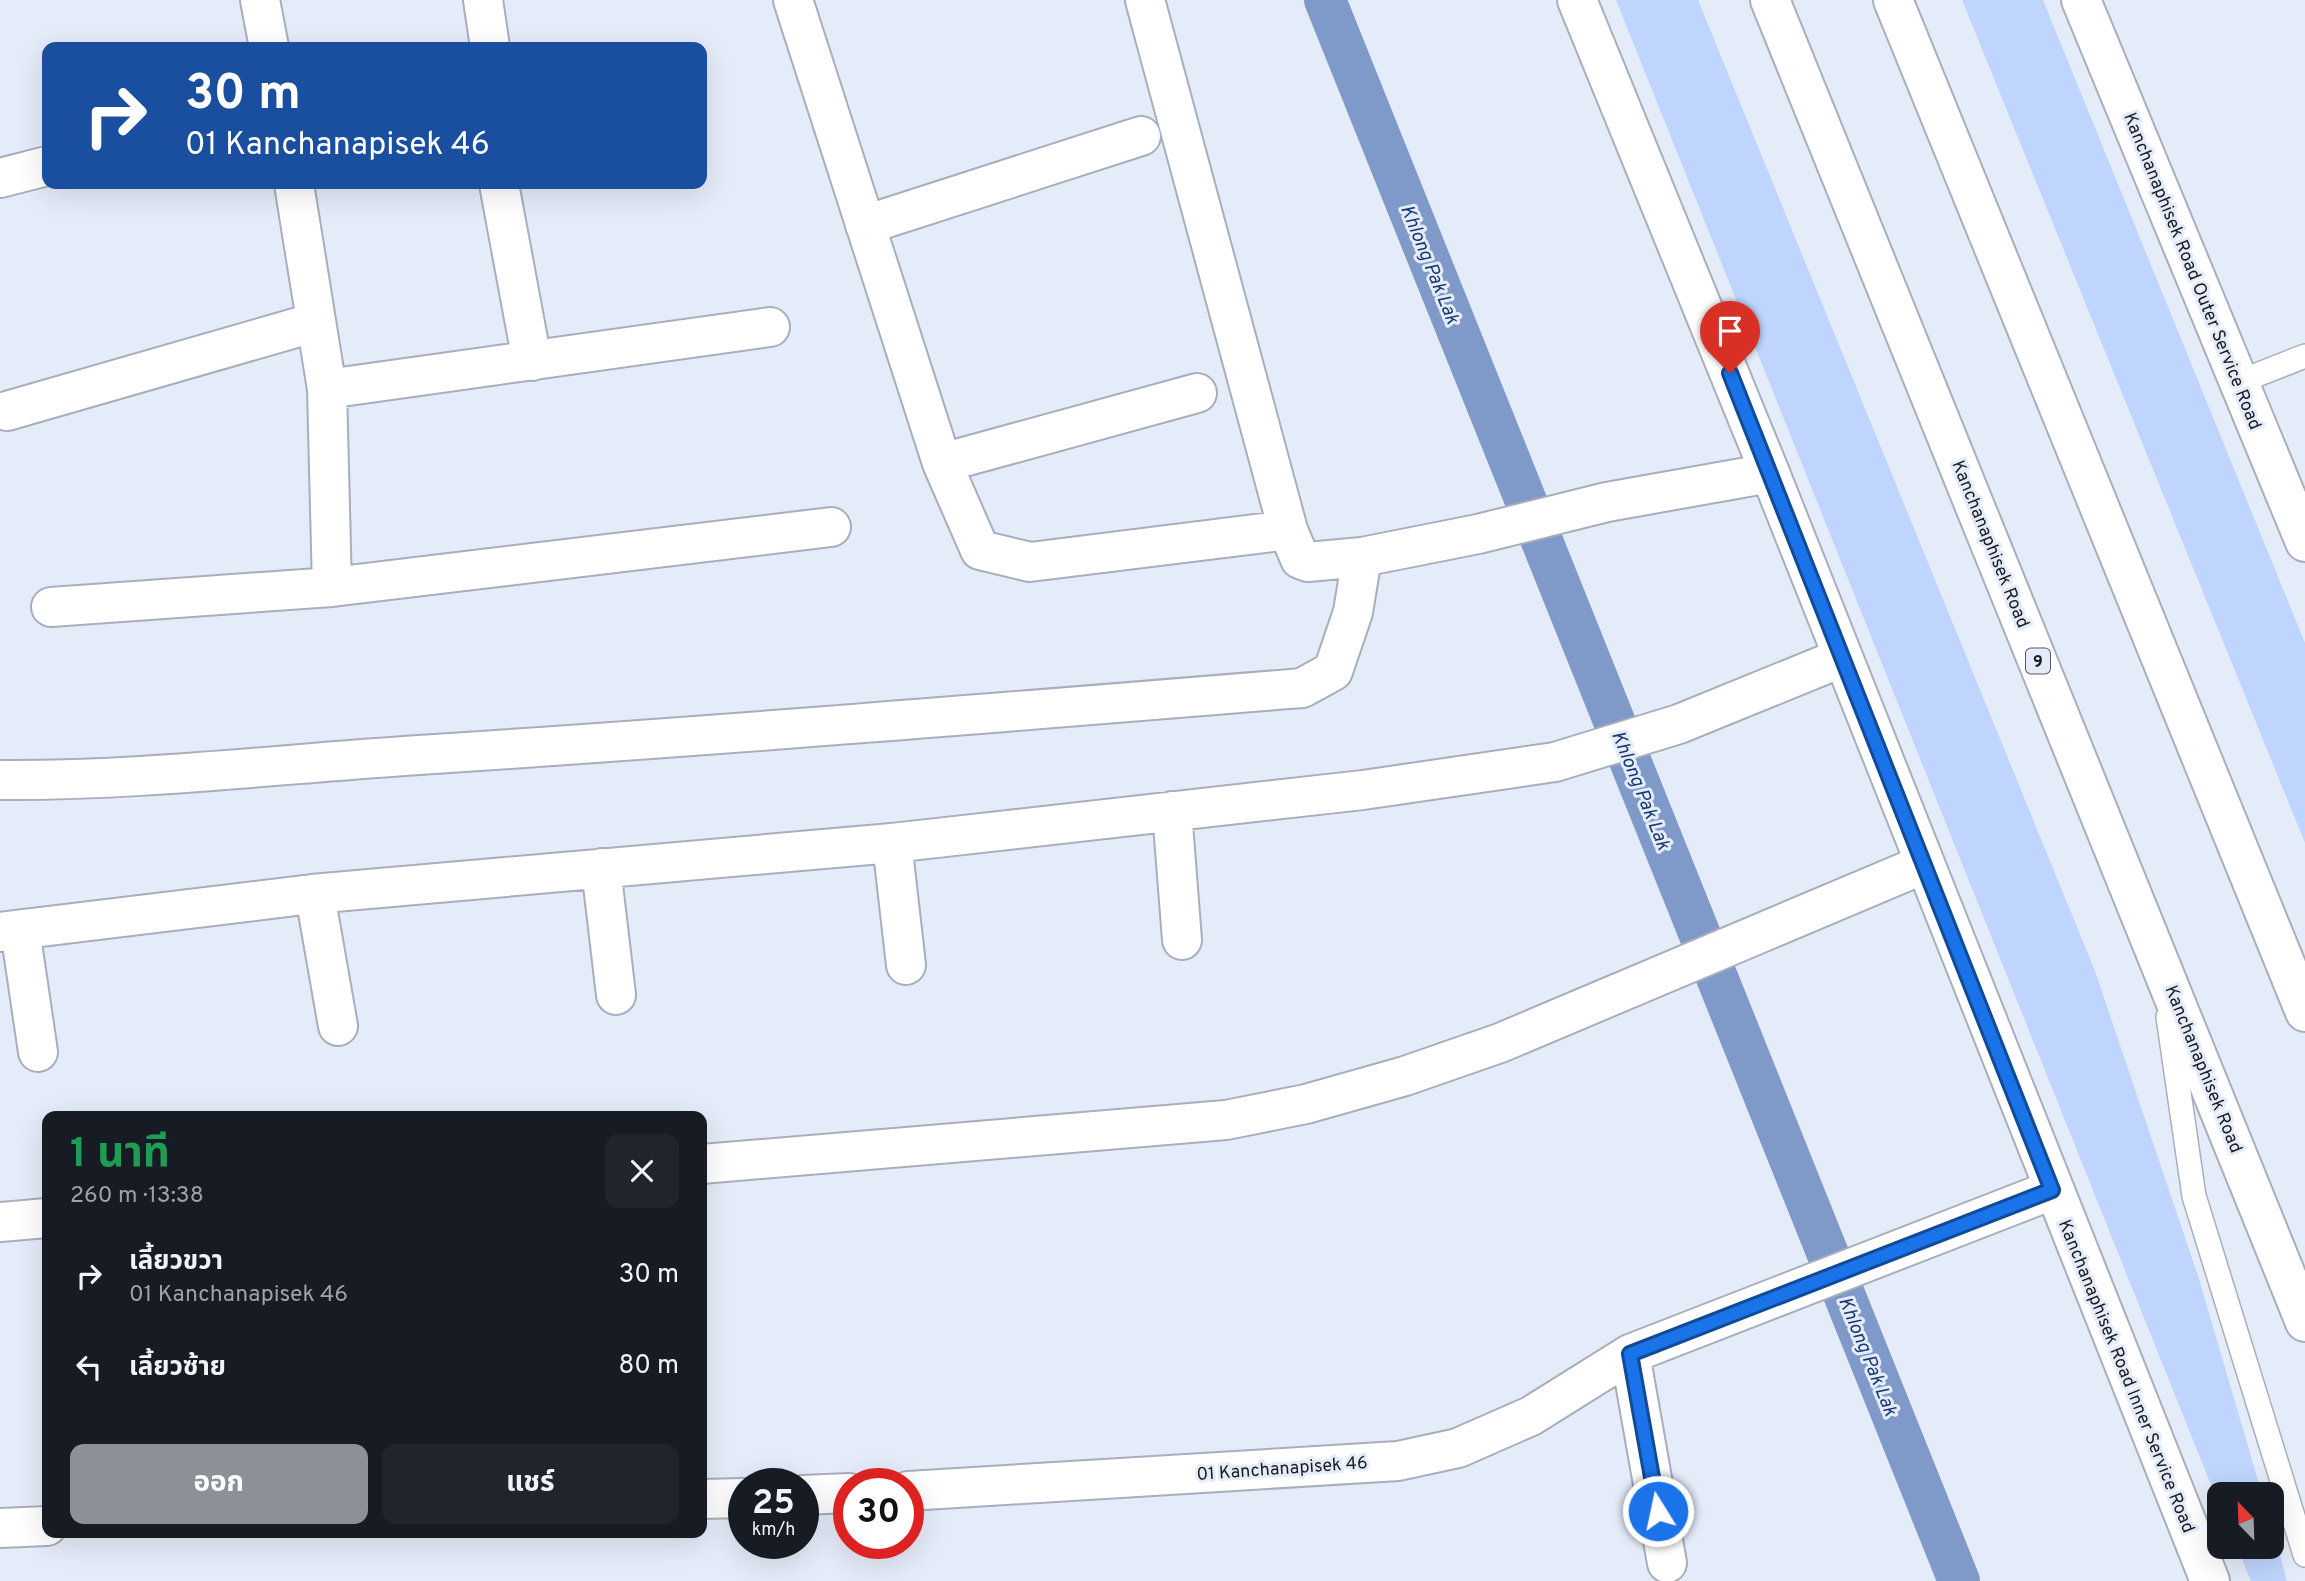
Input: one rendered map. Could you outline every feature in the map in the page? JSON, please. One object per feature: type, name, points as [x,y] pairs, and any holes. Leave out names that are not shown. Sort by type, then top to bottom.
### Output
[{"type":"main road","points":[[260,0],[268,42]]},
{"type":"main road","points":[[483,0],[489,42]]},
{"type":"main road","points":[[793,0],[942,463],[980,550],[1030,562],[1288,530]]},
{"type":"main road","points":[[1145,0],[1288,530],[1300,559],[1308,562],[1362,557],[1478,534],[1607,502],[1770,472]]},
{"type":"main road","name":"Kanchanaphisek Road Inner Service Road","points":[[1577,0],[1770,472],[2052,1190],[2210,1581]]},
{"type":"main road","name":"Kanchanaphisek Road","points":[[1770,0],[2305,1322]]},
{"type":"main road","points":[[1893,0],[2305,1012]]},
{"type":"main road","name":"Kanchanaphisek Road Outer Service Road","points":[[2081,0],[2305,542]]},
{"type":"main road","points":[[865,225],[1141,136]]},
{"type":"main road","points":[[0,178],[42,167]]},
{"type":"main road","points":[[295,189],[327,389],[332,587]]},
{"type":"main road","points":[[500,189],[531,361]]},
{"type":"main road","points":[[7,411],[316,322]]},
{"type":"main road","points":[[327,389],[770,327]]},
{"type":"main road","points":[[942,463],[1196,393]]},
{"type":"main road","points":[[51,607],[332,587],[831,527]]},
{"type":"main road","points":[[0,780],[140,778],[305,763],[793,730],[1301,688],[1333,671],[1353,612],[1362,557]]},
{"type":"main road","points":[[38,1052],[10,931],[315,895],[892,843],[1363,790],[1555,762],[1679,724],[1841,658]]},
{"type":"main road","points":[[1172,811],[1182,940]]},
{"type":"main road","points":[[892,843],[906,965]]},
{"type":"main road","points":[[707,1164],[1226,1120],[1306,1104],[1405,1076],[1500,1043],[1924,864]]},
{"type":"main road","points":[[601,868],[616,995]]},
{"type":"main road","points":[[315,895],[338,1026]]},
{"type":"main road","name":"01 Kanchanapisek 46","points":[[924,1490],[1398,1461],[1458,1448],[1531,1416],[1630,1354],[2052,1190]]},
{"type":"main road","points":[[0,1222],[42,1218]]},
{"type":"main road","points":[[1630,1354],[1667,1563]]},
{"type":"main road","points":[[707,1499],[728,1498]]},
{"type":"main road","points":[[0,1528],[42,1527]]},
{"type":"lane","points":[[2239,382],[2305,356]]},
{"type":"lane","points":[[2161,962],[2194,1196],[2305,1555]]},
{"type":"shaded area","points":[[1616,0],[1698,0],[2095,971],[2199,1279],[2258,1482],[2210,1482]]},
{"type":"shaded area","points":[[1962,0],[2043,0],[2305,643],[2305,843]]},
{"type":"shaded area","points":[[2242,1559],[2281,1559],[2287,1581],[2251,1581]]},
{"type":"waterway","name":"Khlong Pak Lak","points":[[1325,0],[1959,1581]]},
{"type":"route","points":[[1658,1511],[1630,1354],[2052,1190],[1730,373]]}]
